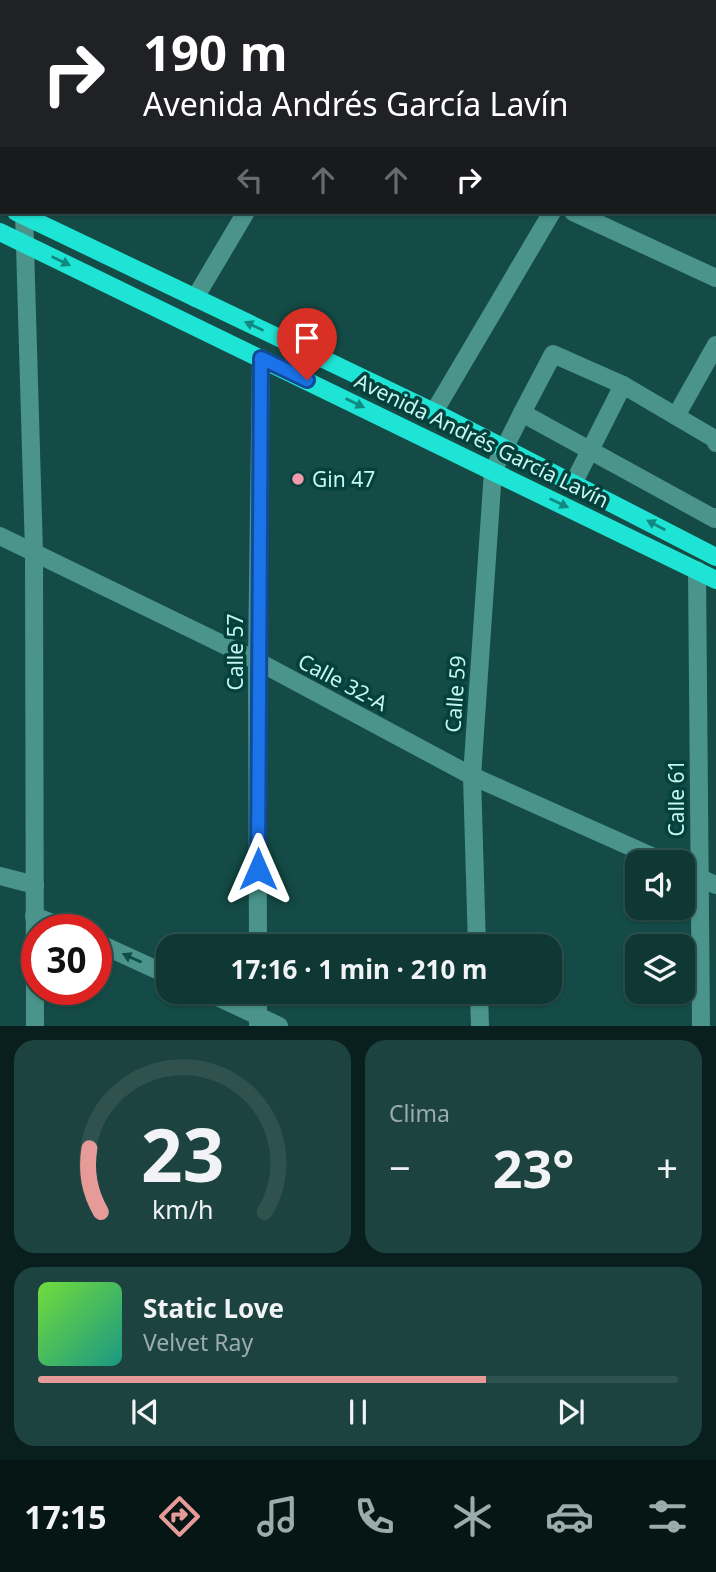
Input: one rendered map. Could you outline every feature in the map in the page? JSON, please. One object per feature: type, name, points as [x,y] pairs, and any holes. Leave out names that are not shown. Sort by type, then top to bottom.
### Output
[{"type":"main road","name":"Avenida Andrés García Lavín","points":[[23,214],[503,446],[716,556]]},
{"type":"main road","name":"Avenida Andrés García Lavín","points":[[0,232],[716,580]]},
{"type":"street","points":[[21,214],[26,244],[34,552],[34,914]]},
{"type":"street","points":[[195,298],[245,214]]},
{"type":"street","points":[[434,412],[551,214]]},
{"type":"street","points":[[577,214],[716,278]]},
{"type":"street","points":[[677,416],[716,345]]},
{"type":"street","name":"Calle 59","points":[[477,934],[472,776],[493,471],[503,446],[553,354],[623,385]]},
{"type":"street","name":"Calle 57","points":[[258,934],[257,661],[261,358]]},
{"type":"street","points":[[574,482],[623,385],[715,439],[716,443]]},
{"type":"street","points":[[522,413],[715,519],[716,517]]},
{"type":"street","name":"Calle 32-A","points":[[0,536],[257,661],[472,776],[638,850]]},
{"type":"street","name":"Calle 61","points":[[697,570],[708,881],[701,1026]]},
{"type":"street","points":[[0,876],[35,885]]},
{"type":"street","points":[[112,949],[156,970]]},
{"type":"street","points":[[228,1004],[258,1021],[279,1026]]},
{"type":"street","points":[[479,1004],[480,1026]]},
{"type":"street","points":[[35,1005],[35,1026]]},
{"type":"place","name":"Gin 47","points":[[298,479]]},
{"type":"route","points":[[258,869],[257,661],[261,358],[307,380]]}]
